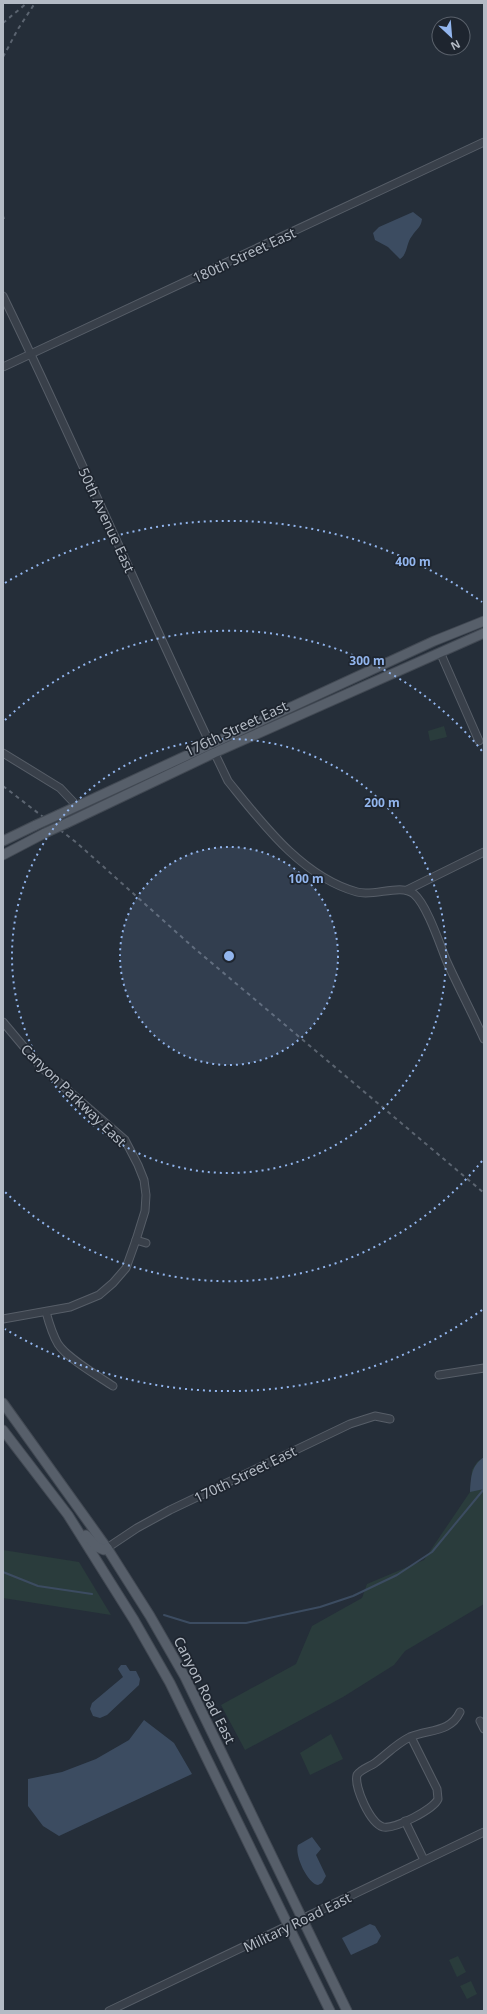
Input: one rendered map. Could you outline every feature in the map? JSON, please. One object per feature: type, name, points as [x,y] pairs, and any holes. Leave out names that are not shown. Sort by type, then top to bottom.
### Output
[{"type":"main road","name":"176th Street East","points":[[3,841],[434,641],[484,621]]},
{"type":"main road","points":[[453,646],[466,636],[484,627]]},
{"type":"main road","name":"176th Street East","points":[[3,855],[214,753],[484,633]]},
{"type":"main road","name":"Canyon Road East","points":[[3,1403],[107,1548],[150,1616],[185,1677],[303,1919],[346,2011]]},
{"type":"main road","name":"Canyon Road East","points":[[3,1430],[68,1515],[134,1620],[170,1683],[330,2011]]},
{"type":"main road","points":[[68,1515],[97,1547],[104,1550],[107,1548]]},
{"type":"street","name":"180th Street East","points":[[3,367],[484,142]]},
{"type":"street","name":"50th Avenue East","points":[[3,296],[214,753],[228,781],[259,819],[286,847],[309,867],[333,882],[357,892],[378,893],[406,890],[484,852]]},
{"type":"street","points":[[440,652],[479,741]]},
{"type":"street","points":[[3,753],[60,788],[77,806]]},
{"type":"street","points":[[406,890],[416,895],[430,921],[484,1039]]},
{"type":"street","name":"Canyon Parkway East","points":[[3,1022],[40,1066],[125,1140],[133,1154],[144,1180],[146,1195],[145,1210],[126,1268],[113,1283],[99,1295],[70,1307],[3,1319]]},
{"type":"street","points":[[136,1240],[146,1243]]},
{"type":"street","points":[[46,1312],[52,1334],[59,1345],[67,1353],[113,1386]]},
{"type":"street","points":[[439,1375],[484,1368]]},
{"type":"street","name":"170th Street East","points":[[107,1548],[137,1528],[170,1510],[350,1424],[375,1416],[390,1419]]},
{"type":"street","points":[[411,1737],[439,1796],[437,1802],[429,1809],[392,1827],[382,1826],[373,1820],[358,1790],[357,1775],[392,1748],[411,1737],[448,1726],[457,1719],[460,1712]]},
{"type":"street","points":[[480,1720],[484,1729]]},
{"type":"street","points":[[405,1820],[424,1860]]},
{"type":"street","name":"Military Road East","points":[[109,2011],[484,1832]]},
{"type":"shaded area","points":[[444,726],[447,737],[430,741],[428,731]]},
{"type":"shaded area","points":[[484,1457],[484,1604],[405,1651],[394,1665],[343,1697],[245,1750],[221,1705],[296,1664],[312,1626],[362,1598],[367,1584],[424,1560],[470,1492],[472,1470],[477,1462]]},
{"type":"shaded area","points":[[3,1550],[79,1562],[111,1615],[3,1598]]},
{"type":"shaded area","points":[[331,1734],[343,1759],[310,1775],[300,1753]]},
{"type":"shaded area","points":[[458,1956],[466,1972],[457,1977],[449,1960]]},
{"type":"shaded area","points":[[471,1981],[477,1994],[467,1999],[460,1986]]},
{"type":"water","points":[[413,212],[422,219],[410,239],[403,257],[400,259],[388,247],[375,240],[373,233],[379,227]]},
{"type":"water","points":[[484,1457],[484,1489],[470,1492],[472,1472],[476,1464]]},
{"type":"water","points":[[121,1665],[126,1665],[130,1671],[136,1671],[140,1679],[139,1685],[107,1715],[100,1718],[93,1716],[90,1709],[92,1703],[123,1677],[118,1669]]},
{"type":"water","points":[[144,1720],[174,1743],[192,1774],[59,1836],[43,1826],[28,1806],[28,1779],[62,1772],[96,1759],[129,1740]]},
{"type":"water","points":[[312,1837],[321,1849],[316,1855],[326,1876],[322,1883],[318,1885],[310,1880],[306,1875],[300,1862],[297,1850],[298,1845]]},
{"type":"water","points":[[370,1924],[375,1926],[381,1936],[377,1943],[351,1955],[342,1938]]},
{"type":"waterway","points":[[164,1615],[190,1623],[246,1623],[320,1607],[353,1596],[397,1575],[432,1552],[484,1489]]},
{"type":"waterway","points":[[3,1572],[38,1586],[92,1594]]},
{"type":"railway","points":[[3,23],[27,3]]},
{"type":"railway","points":[[3,57],[18,29],[35,3]]},
{"type":"railway","points":[[3,786],[77,843],[194,948],[484,1193]]}]
